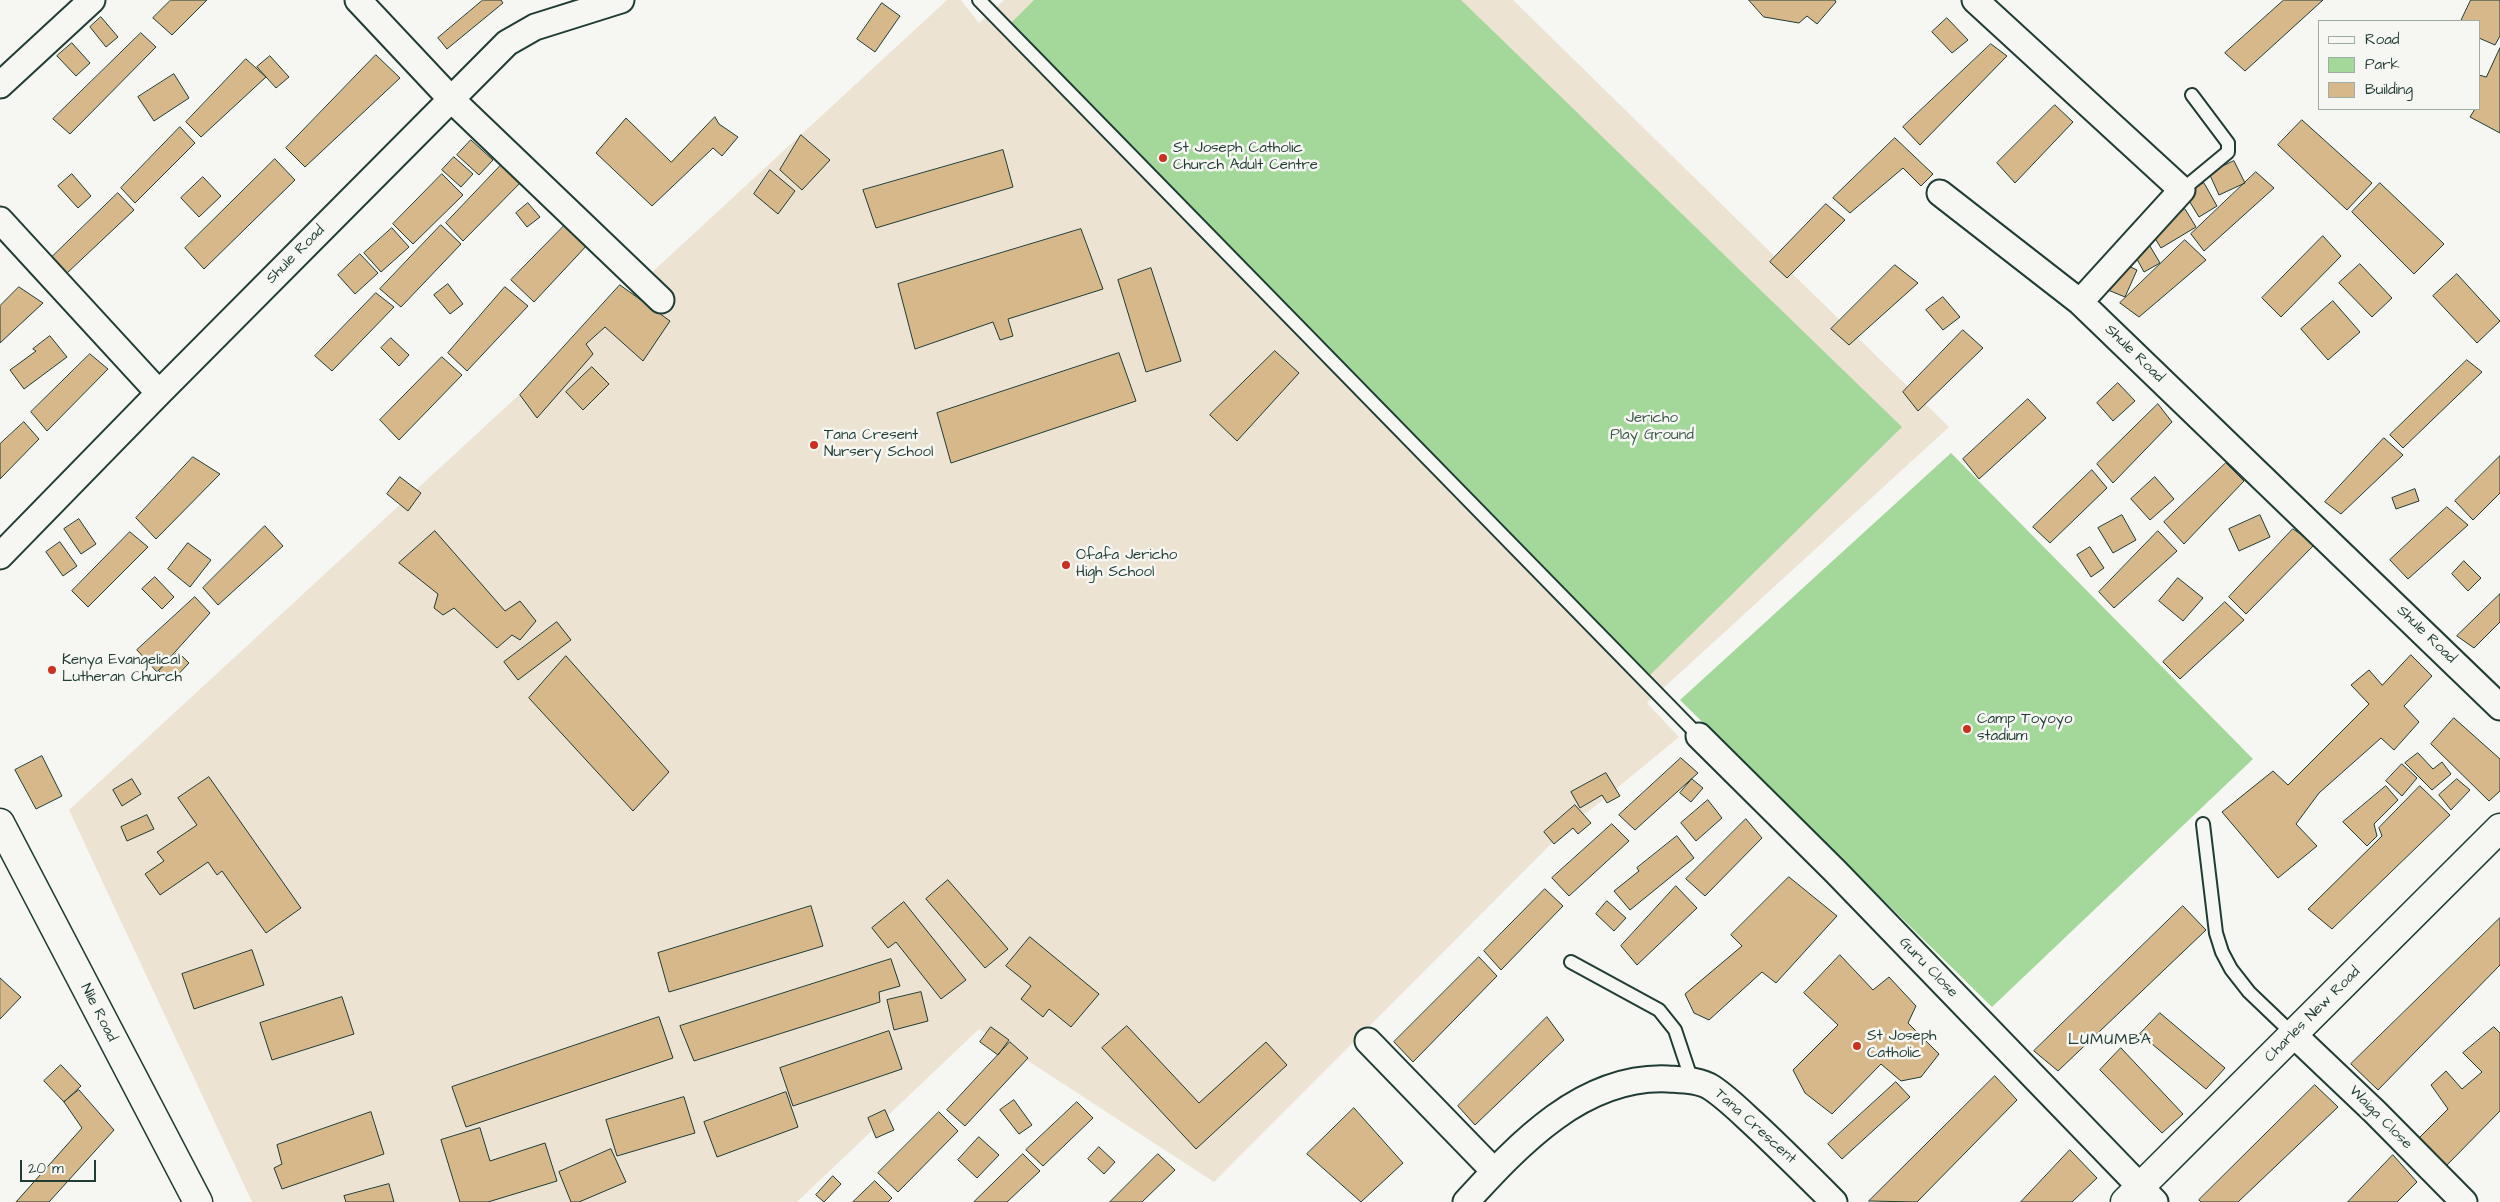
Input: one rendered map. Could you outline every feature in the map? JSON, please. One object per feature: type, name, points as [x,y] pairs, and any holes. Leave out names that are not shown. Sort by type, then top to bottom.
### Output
[{"type":"street","points":[[0,86],[92,0]]},
{"type":"street","points":[[358,0],[451,99],[661,300]]},
{"type":"street","name":"Shule Road","points":[[0,556],[159,393],[507,44],[535,28],[621,0]]},
{"type":"street","points":[[1975,0],[2182,190],[2080,302]]},
{"type":"street","name":"Shule Road","points":[[1940,193],[2080,302],[2500,706]]},
{"type":"street","points":[[0,220],[159,393]]},
{"type":"street","name":"Guru Close","points":[[1699,736],[1836,872],[2140,1197]]},
{"type":"street","name":"Nile Road","points":[[0,823],[198,1202]]},
{"type":"street","name":"Charles New Road","points":[[2140,1197],[2294,1035],[2500,828]]},
{"type":"street","name":"Waiga Close","points":[[2294,1035],[2375,1112],[2464,1202]]},
{"type":"street","points":[[1368,1042],[1494,1171]]},
{"type":"street","name":"Tana Crescent","points":[[1466,1202],[1494,1171],[1535,1133],[1590,1095],[1612,1086],[1637,1080],[1692,1081],[1711,1088],[1739,1110],[1834,1202]]},
{"type":"lane","points":[[979,0],[1699,736]]},
{"type":"lane","points":[[2182,190],[2228,152],[2228,143],[2192,95]]},
{"type":"lane","points":[[2203,824],[2216,933],[2222,952],[2231,969],[2249,992],[2294,1035]]},
{"type":"lane","points":[[1571,962],[1659,1010],[1675,1030],[1692,1081]]},
{"type":"shaded area","name":"Ofafa Jericho High School","points":[[947,0],[961,0],[979,23],[1004,0],[1513,0],[1949,427],[1647,703],[1679,737],[1560,835],[1214,1182],[979,1029],[797,1202],[252,1202],[69,810]]},
{"type":"green space","name":"Jericho Play Ground","points":[[1034,0],[1461,0],[1902,427],[1650,675],[1008,26]]},
{"type":"green space","name":"Camp Toyoyo stadium","points":[[1951,453],[2253,759],[1992,1007],[1680,700]]},
{"type":"building","points":[[171,0],[207,0],[172,35],[153,18]]},
{"type":"building","points":[[483,0],[501,0],[503,3],[447,49],[438,38]]},
{"type":"building","points":[[1749,0],[1835,0],[1836,2],[1817,24],[1807,16],[1799,23],[1764,17]]},
{"type":"building","points":[[2284,0],[2323,0],[2245,71],[2225,53]]},
{"type":"building","points":[[2471,0],[2500,0],[2500,36],[2495,45],[2480,38],[2480,20],[2461,20]]},
{"type":"building","points":[[882,3],[900,16],[875,52],[857,39]]},
{"type":"building","points":[[101,17],[118,37],[106,47],[90,27]]},
{"type":"building","points":[[1947,18],[1968,40],[1952,53],[1932,32]]},
{"type":"building","points":[[141,33],[156,47],[70,134],[53,119]]},
{"type":"building","points":[[72,43],[90,63],[76,76],[57,56]]},
{"type":"building","points":[[1991,44],[2007,56],[1920,145],[1903,127]]},
{"type":"building","points":[[2500,48],[2500,133],[2470,117],[2474,110],[2480,110],[2480,75],[2486,77]]},
{"type":"building","points":[[376,55],[400,78],[305,167],[286,148]]},
{"type":"building","points":[[270,56],[289,77],[276,88],[257,67]]},
{"type":"building","points":[[246,59],[266,77],[201,137],[186,122]]},
{"type":"building","points":[[174,74],[189,98],[154,121],[138,97]]},
{"type":"building","points":[[2055,105],[2073,122],[2015,183],[1997,163]]},
{"type":"building","points":[[715,117],[719,124],[738,137],[722,156],[713,148],[652,206],[596,153],[626,118],[671,162]]},
{"type":"building","points":[[2302,120],[2372,183],[2347,210],[2278,145]]},
{"type":"building","points":[[180,127],[195,143],[135,203],[121,188]]},
{"type":"building","points":[[801,135],[830,160],[802,190],[780,170]]},
{"type":"building","points":[[1895,138],[1933,174],[1921,186],[1903,168],[1850,213],[1833,198]]},
{"type":"building","points":[[471,140],[493,160],[479,175],[457,155]]},
{"type":"building","points":[[1003,150],[1013,187],[876,228],[863,190]]},
{"type":"building","points":[[454,157],[473,174],[461,187],[442,170]]},
{"type":"building","points":[[275,159],[295,180],[204,269],[185,248]]},
{"type":"building","points":[[2234,161],[2245,183],[2219,195],[2209,173]]},
{"type":"building","points":[[504,162],[525,178],[463,241],[446,223]]},
{"type":"building","points":[[770,170],[795,191],[778,214],[754,194]]},
{"type":"building","points":[[2256,172],[2274,188],[2204,251],[2191,234]]},
{"type":"building","points":[[72,174],[91,196],[78,208],[58,186]]},
{"type":"building","points":[[442,174],[463,195],[413,244],[393,224]]},
{"type":"building","points":[[203,177],[221,196],[199,217],[181,198]]},
{"type":"building","points":[[2204,183],[2217,206],[2199,217],[2185,194]]},
{"type":"building","points":[[2380,183],[2444,244],[2414,274],[2352,212]]},
{"type":"building","points":[[118,193],[134,210],[66,274],[52,257]]},
{"type":"building","points":[[528,203],[540,217],[527,227],[516,213]]},
{"type":"building","points":[[1826,204],[1845,220],[1787,278],[1770,262]]},
{"type":"building","points":[[2185,209],[2196,227],[2161,248],[2150,230]]},
{"type":"building","points":[[441,225],[461,244],[401,307],[380,289]]},
{"type":"building","points":[[565,225],[589,243],[534,302],[511,280]]},
{"type":"building","points":[[392,228],[409,247],[381,272],[364,253]]},
{"type":"building","points":[[1081,229],[1103,289],[1008,319],[1013,336],[1000,340],[993,322],[915,349],[898,284]]},
{"type":"building","points":[[2323,236],[2341,256],[2281,317],[2262,298]]},
{"type":"building","points":[[2185,240],[2206,260],[2139,317],[2120,303]]},
{"type":"building","points":[[2147,241],[2160,263],[2144,272],[2132,250]]},
{"type":"building","points":[[360,254],[378,273],[355,294],[338,275]]},
{"type":"building","points":[[2120,262],[2137,270],[2125,297],[2108,290]]},
{"type":"building","points":[[2360,264],[2392,298],[2372,317],[2339,283]]},
{"type":"building","points":[[1895,265],[1918,283],[1849,345],[1831,329]]},
{"type":"building","points":[[1151,268],[1181,361],[1146,372],[1118,280]]},
{"type":"building","points":[[2457,274],[2500,321],[2477,343],[2433,296]]},
{"type":"building","points":[[448,284],[463,304],[450,314],[434,295]]},
{"type":"building","points":[[620,285],[670,321],[643,361],[605,327],[586,344],[593,354],[537,418],[520,395]]},
{"type":"building","points":[[19,287],[43,303],[0,343],[0,306]]},
{"type":"building","points":[[505,287],[528,306],[467,371],[448,353]]},
{"type":"building","points":[[376,293],[394,307],[332,371],[315,356]]},
{"type":"building","points":[[1943,297],[1960,317],[1943,330],[1926,310]]},
{"type":"building","points":[[2333,301],[2360,332],[2328,360],[2301,329]]},
{"type":"building","points":[[1963,330],[1983,348],[1918,411],[1903,392]]},
{"type":"building","points":[[50,336],[67,357],[24,389],[10,370],[36,351],[33,349]]},
{"type":"building","points":[[391,338],[409,355],[399,366],[381,348]]},
{"type":"building","points":[[1275,351],[1299,373],[1237,441],[1210,415]]},
{"type":"building","points":[[1119,353],[1136,401],[951,463],[937,413]]},
{"type":"building","points":[[90,354],[108,369],[47,431],[31,412]]},
{"type":"building","points":[[442,357],[462,375],[399,440],[380,420]]},
{"type":"building","points":[[2467,360],[2482,372],[2403,448],[2390,435]]},
{"type":"building","points":[[592,367],[609,384],[583,410],[566,392]]},
{"type":"building","points":[[2118,383],[2135,401],[2113,421],[2097,403]]},
{"type":"building","points":[[2028,399],[2046,418],[1979,479],[1963,459]]},
{"type":"building","points":[[2158,404],[2172,422],[2113,483],[2097,464]]},
{"type":"building","points":[[24,422],[39,439],[0,479],[0,444]]},
{"type":"building","points":[[2384,438],[2403,455],[2341,514],[2325,502]]},
{"type":"building","points":[[2500,456],[2500,493],[2473,520],[2455,501]]},
{"type":"building","points":[[193,457],[220,474],[156,539],[136,518]]},
{"type":"building","points":[[2226,463],[2244,481],[2184,544],[2164,522]]},
{"type":"building","points":[[2092,470],[2107,488],[2050,543],[2033,527]]},
{"type":"building","points":[[400,477],[421,493],[408,511],[387,494]]},
{"type":"building","points":[[2155,477],[2174,499],[2150,520],[2131,499]]},
{"type":"building","points":[[2415,489],[2419,501],[2396,509],[2392,498]]},
{"type":"building","points":[[2447,507],[2468,525],[2408,579],[2390,560]]},
{"type":"building","points":[[2122,515],[2136,540],[2113,553],[2098,528]]},
{"type":"building","points":[[2260,515],[2270,537],[2239,551],[2229,529]]},
{"type":"building","points":[[79,519],[96,544],[81,554],[64,529]]},
{"type":"building","points":[[265,526],[283,546],[218,605],[203,588]]},
{"type":"building","points":[[2293,529],[2315,544],[2246,614],[2229,597]]},
{"type":"building","points":[[435,531],[505,611],[520,601],[536,621],[520,640],[512,635],[497,648],[454,608],[443,615],[434,608],[438,594],[399,563]]},
{"type":"building","points":[[2158,531],[2177,551],[2114,608],[2099,592]]},
{"type":"building","points":[[130,532],[148,547],[88,607],[72,591]]},
{"type":"building","points":[[60,542],[77,566],[63,576],[46,552]]},
{"type":"building","points":[[188,543],[211,560],[190,587],[168,569]]},
{"type":"building","points":[[2090,547],[2104,568],[2091,577],[2077,555]]},
{"type":"building","points":[[2464,561],[2481,578],[2468,591],[2452,574]]},
{"type":"building","points":[[155,577],[174,597],[162,609],[142,589]]},
{"type":"building","points":[[2178,578],[2203,598],[2183,621],[2159,601]]},
{"type":"building","points":[[2500,594],[2500,622],[2474,648],[2457,636]]},
{"type":"building","points":[[195,597],[210,613],[157,672],[137,650]]},
{"type":"building","points":[[2225,602],[2244,620],[2180,679],[2163,662]]},
{"type":"building","points":[[557,622],[571,640],[518,680],[504,662]]},
{"type":"building","points":[[178,652],[189,663],[170,683],[159,671]]},
{"type":"building","points":[[2411,655],[2432,676],[2404,706],[2419,722],[2394,750],[2381,738],[2319,793],[2296,824],[2317,846],[2278,878],[2222,812],[2273,771],[2288,785],[2369,704],[2351,685],[2369,670],[2382,685]]},
{"type":"building","points":[[566,656],[669,772],[633,811],[529,698]]},
{"type":"building","points":[[2454,718],[2500,759],[2500,791],[2489,801],[2431,744]]},
{"type":"building","points":[[2418,753],[2433,769],[2442,762],[2451,774],[2432,790],[2405,763]]},
{"type":"building","points":[[42,756],[62,796],[36,809],[15,770]]},
{"type":"building","points":[[1681,758],[1698,773],[1635,830],[1619,815]]},
{"type":"building","points":[[2402,764],[2417,778],[2402,796],[2386,781]]},
{"type":"building","points":[[1606,773],[1620,796],[1607,803],[1602,795],[1580,808],[1571,792]]},
{"type":"building","points":[[209,777],[301,908],[266,933],[222,871],[217,875],[208,862],[160,895],[145,874],[164,861],[157,852],[197,825],[178,798]]},
{"type":"building","points":[[132,779],[141,794],[122,806],[113,790]]},
{"type":"building","points":[[1692,779],[1703,788],[1691,802],[1680,793]]},
{"type":"building","points":[[2457,779],[2470,790],[2451,810],[2439,795]]},
{"type":"building","points":[[2386,786],[2398,800],[2374,824],[2377,836],[2367,846],[2343,822]]},
{"type":"building","points":[[2420,786],[2450,815],[2332,929],[2308,909],[2382,836],[2379,828]]},
{"type":"building","points":[[1708,800],[1722,818],[1696,841],[1681,823]]},
{"type":"building","points":[[1575,805],[1591,823],[1578,834],[1573,828],[1554,844],[1544,832]]},
{"type":"building","points":[[147,815],[154,829],[127,841],[121,827]]},
{"type":"building","points":[[1746,819],[1762,838],[1705,896],[1686,879]]},
{"type":"building","points":[[1612,824],[1629,841],[1569,896],[1552,878]]},
{"type":"building","points":[[1677,836],[1694,858],[1630,910],[1614,891],[1639,871],[1637,868]]},
{"type":"building","points":[[1789,877],[1837,916],[1776,983],[1762,972],[1709,1020],[1694,1013],[1685,994],[1742,946],[1731,935]]},
{"type":"building","points":[[948,880],[1008,949],[985,968],[926,899]]},
{"type":"building","points":[[1676,886],[1697,908],[1637,965],[1621,946]]},
{"type":"building","points":[[1545,889],[1563,906],[1501,970],[1484,951]]},
{"type":"building","points":[[1607,901],[1626,918],[1614,931],[1596,914]]},
{"type":"building","points":[[904,902],[966,980],[941,999],[896,942],[888,948],[872,928]]},
{"type":"building","points":[[811,906],[823,946],[669,992],[658,953]]},
{"type":"building","points":[[2183,906],[2206,930],[2058,1071],[2034,1051]]},
{"type":"building","points":[[2500,918],[2500,965],[2378,1090],[2351,1064]]},
{"type":"building","points":[[1030,937],[1099,994],[1071,1027],[1049,1009],[1043,1017],[1021,999],[1031,986],[1006,966]]},
{"type":"building","points":[[252,950],[264,985],[194,1009],[182,974]]},
{"type":"building","points":[[1840,955],[1873,990],[1889,977],[1916,1006],[1908,1023],[1939,1054],[1921,1077],[1901,1081],[1881,1064],[1832,1114],[1805,1093],[1793,1070],[1838,1025],[1804,993]]},
{"type":"building","points":[[1479,957],[1497,976],[1413,1062],[1394,1042]]},
{"type":"building","points":[[891,959],[900,986],[879,992],[880,1002],[694,1061],[680,1026]]},
{"type":"building","points":[[0,978],[21,997],[0,1019]]},
{"type":"building","points":[[921,992],[928,1021],[894,1030],[887,1000]]},
{"type":"building","points":[[342,997],[354,1034],[272,1060],[260,1023]]},
{"type":"building","points":[[2160,1013],[2225,1068],[2206,1089],[2140,1034]]},
{"type":"building","points":[[659,1017],[673,1058],[466,1127],[452,1087]]},
{"type":"building","points":[[1547,1017],[1564,1040],[1475,1125],[1458,1106]]},
{"type":"building","points":[[1127,1026],[1199,1103],[1266,1042],[1287,1065],[1196,1149],[1102,1048]]},
{"type":"building","points":[[991,1027],[1009,1040],[998,1055],[980,1042]]},
{"type":"building","points":[[2494,1027],[2500,1033],[2500,1111],[2447,1165],[2419,1138],[2448,1109],[2431,1085],[2446,1071],[2462,1089],[2482,1072],[2463,1053]]},
{"type":"building","points":[[889,1031],[902,1069],[793,1106],[780,1068]]},
{"type":"building","points":[[1010,1042],[1028,1058],[965,1126],[947,1110]]},
{"type":"building","points":[[2121,1048],[2183,1114],[2162,1133],[2100,1070]]},
{"type":"building","points":[[61,1065],[81,1086],[64,1102],[44,1081]]},
{"type":"building","points":[[1995,1076],[2017,1100],[1917,1202],[1869,1201]]},
{"type":"building","points":[[1896,1082],[1910,1097],[1842,1159],[1828,1144]]},
{"type":"building","points":[[2315,1085],[2338,1107],[2238,1202],[2201,1202],[2199,1200]]},
{"type":"building","points":[[79,1090],[114,1130],[49,1202],[16,1202],[82,1128],[64,1102]]},
{"type":"building","points":[[786,1092],[798,1127],[717,1157],[704,1122]]},
{"type":"building","points":[[684,1097],[695,1133],[617,1156],[606,1120]]},
{"type":"building","points":[[1014,1100],[1032,1125],[1019,1134],[1000,1110]]},
{"type":"building","points":[[1077,1102],[1093,1118],[1043,1166],[1026,1150]]},
{"type":"building","points":[[1354,1108],[1403,1163],[1361,1202],[1307,1154]]},
{"type":"building","points":[[885,1110],[894,1130],[876,1138],[868,1118]]},
{"type":"building","points":[[371,1112],[384,1154],[282,1189],[274,1168],[282,1164],[277,1145]]},
{"type":"building","points":[[939,1112],[958,1131],[898,1192],[878,1173]]},
{"type":"building","points":[[480,1128],[490,1161],[545,1143],[557,1181],[488,1202],[460,1202],[441,1140]]},
{"type":"building","points":[[979,1137],[999,1155],[977,1178],[958,1160]]},
{"type":"building","points":[[1099,1147],[1115,1162],[1104,1174],[1088,1159]]},
{"type":"building","points":[[611,1149],[626,1182],[579,1202],[571,1202],[559,1172]]},
{"type":"building","points":[[2070,1150],[2097,1178],[2072,1202],[2021,1202]]},
{"type":"building","points":[[1023,1154],[1040,1171],[1007,1202],[974,1202]]},
{"type":"building","points":[[1158,1154],[1175,1170],[1142,1202],[1110,1202]]},
{"type":"building","points":[[2393,1155],[2417,1182],[2397,1202],[2348,1202]]},
{"type":"building","points":[[833,1176],[841,1184],[824,1202],[816,1195]]},
{"type":"building","points":[[875,1181],[892,1198],[888,1202],[853,1202]]},
{"type":"building","points":[[389,1184],[394,1202],[346,1202],[344,1196]]},
{"type":"place","name":"St Joseph Catholic Church Adult Centre","points":[[1163,158]]},
{"type":"place","name":"Tana Cresent Nursery School","points":[[814,445]]},
{"type":"place","name":"Ofafa Jericho High School","points":[[1066,565]]},
{"type":"place","name":"Kenya Evangelical Lutheran Church","points":[[52,670]]},
{"type":"place","name":"Camp Toyoyo stadium","points":[[1967,729]]},
{"type":"place","name":"St Joseph Catholic","points":[[1857,1046]]},
{"type":"district","name":"LUMUMBA","points":[[2110,1041]]}]
